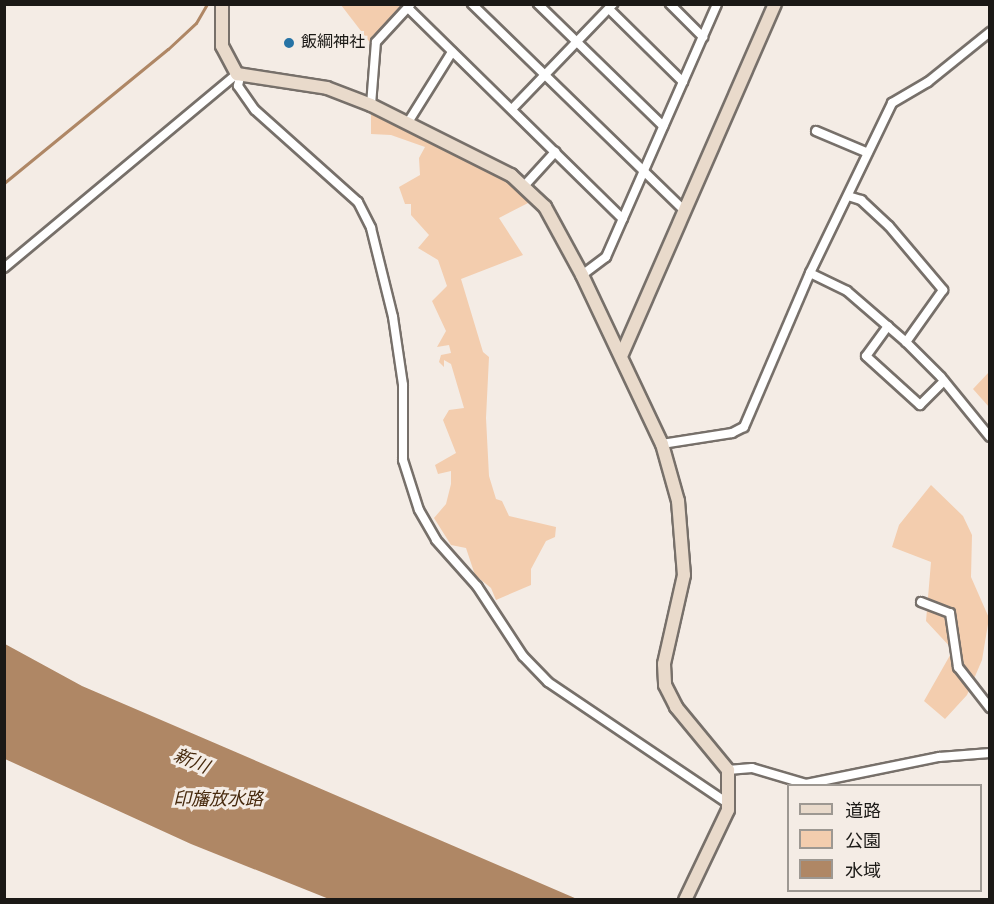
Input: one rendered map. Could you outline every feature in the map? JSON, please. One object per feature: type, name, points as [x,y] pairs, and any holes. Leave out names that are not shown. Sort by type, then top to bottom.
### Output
[{"type":"street","points":[[222,4],[222,46],[238,75],[238,86],[255,110],[358,202],[371,228],[393,317],[403,385],[402,460],[419,510],[436,540],[477,586],[523,656],[548,682],[729,804]]},
{"type":"street","points":[[472,4],[685,211]]},
{"type":"street","points":[[670,4],[703,37]]},
{"type":"street","points":[[582,275],[606,257],[717,4]]},
{"type":"street","points":[[622,354],[775,4]]},
{"type":"street","points":[[371,105],[376,42],[409,6],[623,219]]},
{"type":"street","points":[[544,7],[663,126]]},
{"type":"street","points":[[512,109],[611,7],[683,82]]},
{"type":"street","points":[[662,444],[732,433],[744,427],[810,273],[892,103],[928,82],[990,32]]},
{"type":"street","points":[[407,124],[453,51]]},
{"type":"street","points":[[4,268],[238,75],[327,88],[371,105],[492,164],[525,185],[545,207],[622,354],[662,444],[678,501],[684,565],[664,664],[665,685],[676,707],[728,770],[729,804],[685,900]]},
{"type":"street","points":[[816,132],[868,153]]},
{"type":"street","points":[[525,185],[555,152]]},
{"type":"street","points":[[848,196],[861,200],[889,226],[943,290],[906,342]]},
{"type":"street","points":[[810,273],[847,291],[906,342],[944,381],[990,437]]},
{"type":"street","points":[[888,326],[866,356],[920,405],[944,381]]},
{"type":"street","points":[[921,602],[950,614],[958,667],[990,708]]},
{"type":"street","points":[[979,754],[990,743]]},
{"type":"street","points":[[728,770],[752,768],[806,784],[909,762],[990,753]]},
{"type":"green space","points":[[341,5],[409,5],[371,44]]},
{"type":"green space","points":[[371,111],[440,144],[521,189],[532,201],[499,218],[523,255],[461,279],[483,352],[489,357],[486,418],[489,476],[496,499],[502,501],[509,516],[556,527],[555,537],[546,541],[531,569],[531,585],[496,600],[491,588],[475,575],[466,548],[451,545],[434,518],[446,504],[451,484],[451,471],[438,474],[435,465],[456,453],[443,420],[449,410],[464,408],[451,364],[444,360],[444,367],[439,362],[441,355],[451,353],[449,345],[437,347],[446,331],[432,301],[447,286],[438,260],[418,248],[429,235],[411,215],[411,204],[405,204],[399,187],[420,175],[419,158],[425,147],[391,135],[371,134]]},
{"type":"green space","points":[[989,372],[989,407],[973,389]]},
{"type":"green space","points":[[931,485],[963,516],[972,535],[971,577],[989,618],[982,660],[967,695],[945,719],[924,701],[953,650],[926,621],[931,562],[892,547],[899,525]]},
{"type":"water","name":"印旛放水路","points":[[5,644],[82,686],[577,899],[329,899],[191,844],[5,759]]},
{"type":"waterway","points":[[4,183],[168,49],[196,23],[207,4]]},
{"type":"place","name":"飯綱神社","points":[[289,43]]},
{"type":"water label","name":"新川","points":[[191,762]]}]
